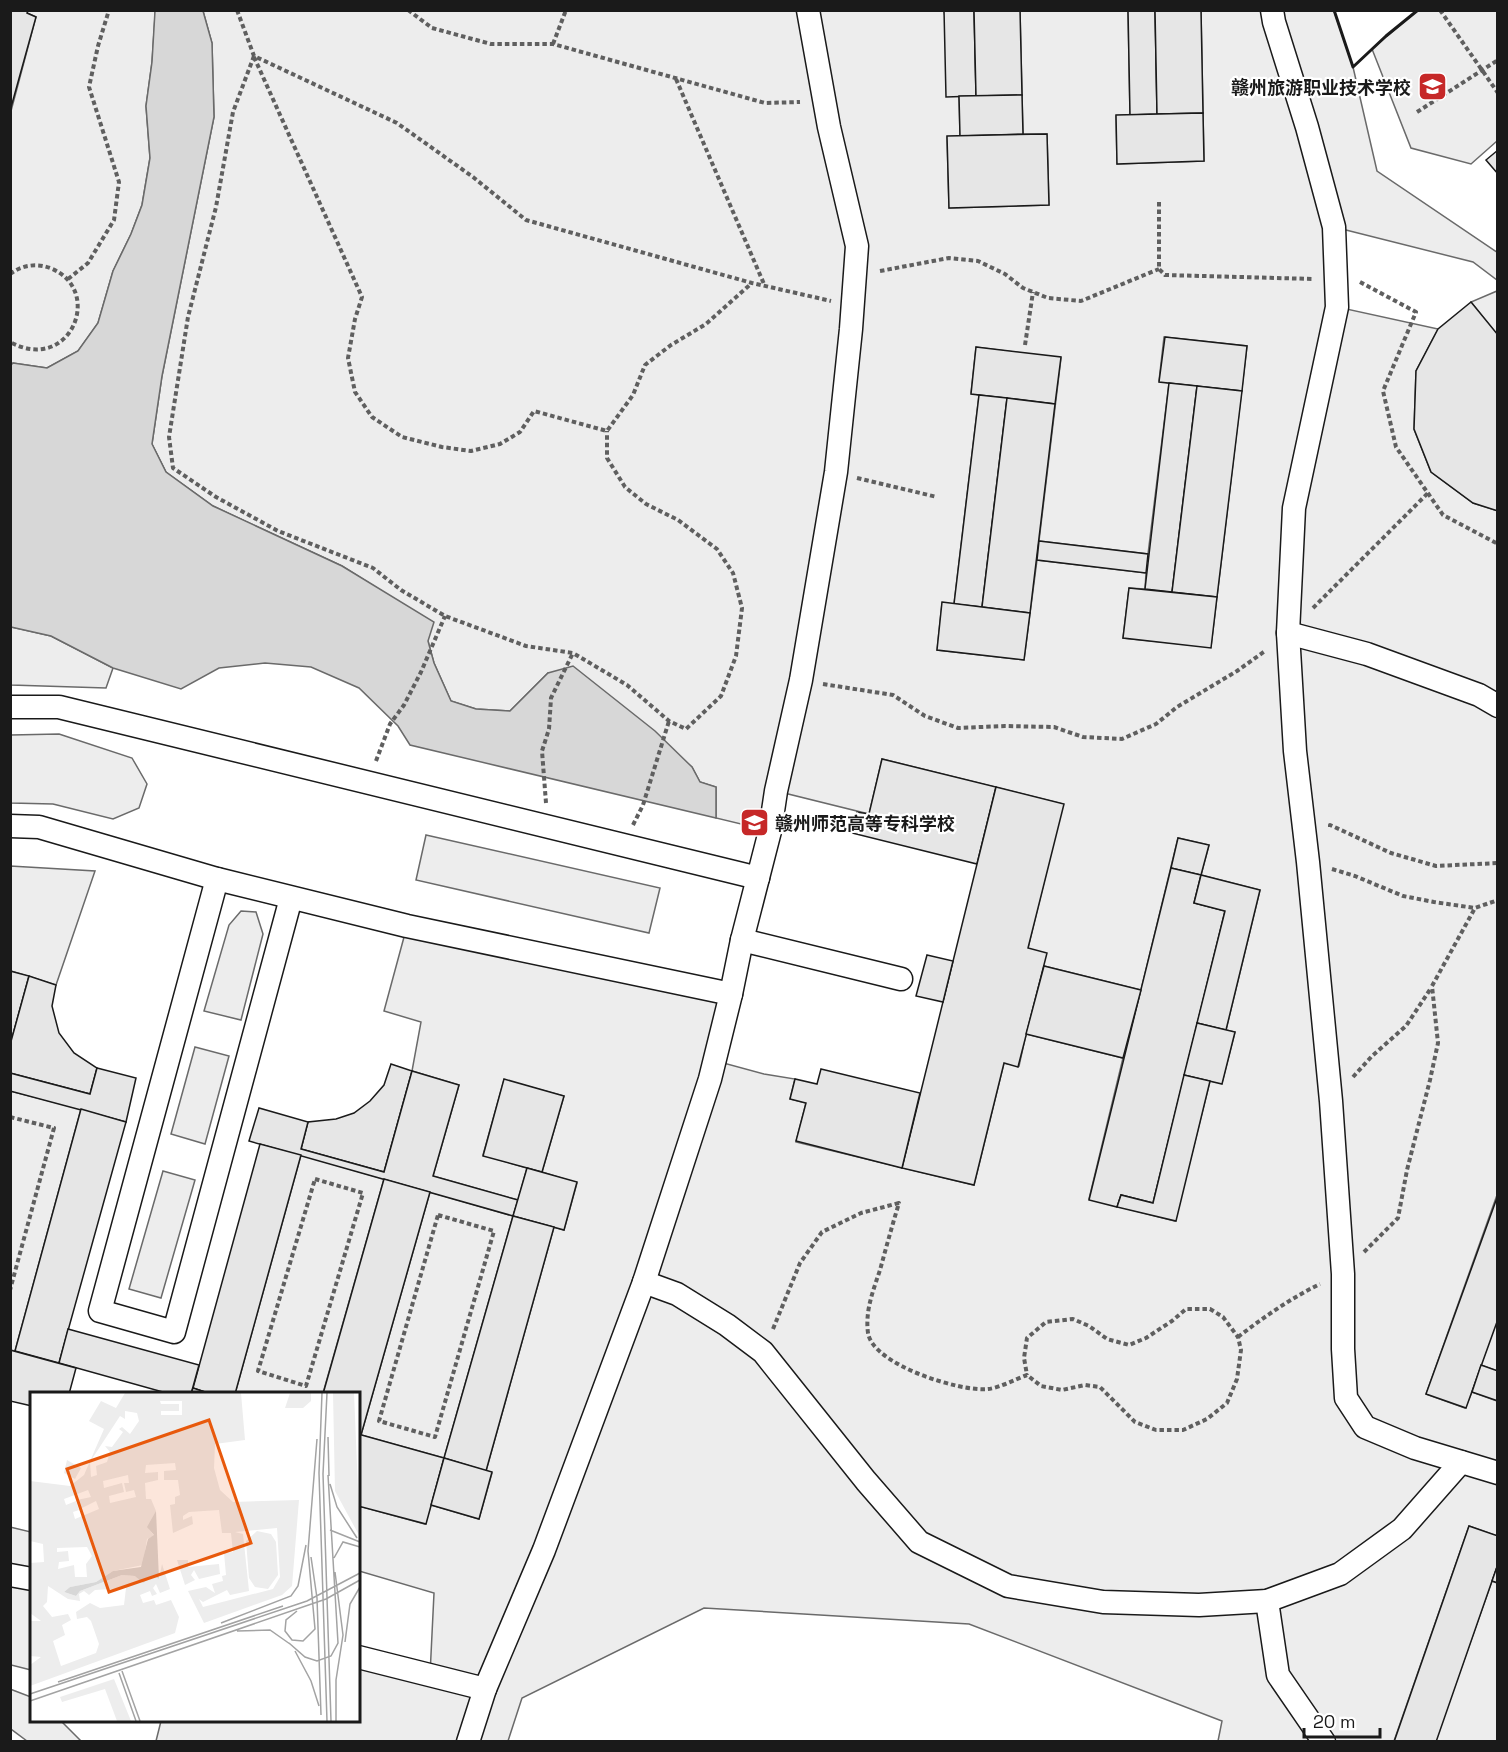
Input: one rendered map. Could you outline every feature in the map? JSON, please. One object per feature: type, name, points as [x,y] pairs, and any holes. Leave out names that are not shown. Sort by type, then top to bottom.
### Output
[{"type":"street","points":[[468,1742],[485,1689],[544,1550],[644,1282],[713,1070],[742,940],[770,831],[776,791],[801,680],[836,472],[857,246],[829,127],[808,10]]},
{"type":"street","points":[[1272,10],[1334,227],[1337,307],[1294,508],[1288,633],[1295,751],[1308,862],[1330,1101],[1343,1274],[1342,1349],[1346,1398],[1365,1427],[1415,1448],[1497,1473]]},
{"type":"street","points":[[1288,633],[1367,654],[1479,695],[1497,706]]},
{"type":"street","points":[[10,707],[59,707],[758,878]]},
{"type":"street","points":[[10,826],[39,827],[217,879],[408,926],[731,994]]},
{"type":"street","points":[[217,879],[100,1311],[174,1332],[291,898]]},
{"type":"street","points":[[742,940],[902,979]]},
{"type":"street","points":[[644,1282],[677,1294],[728,1325],[764,1352],[845,1455],[919,1542],[1008,1586],[1103,1602],[1199,1605],[1267,1601],[1340,1574],[1402,1529],[1461,1462]]},
{"type":"street","points":[[10,1575],[30,1579]]},
{"type":"street","points":[[1267,1601],[1278,1675],[1324,1742]]},
{"type":"street","points":[[360,1658],[485,1689]]},
{"type":"path","points":[[68,279],[88,263],[114,220],[119,182],[88,87],[109,10]]},
{"type":"path","points":[[237,10],[254,56],[362,297],[355,319],[348,358],[355,392],[372,417],[402,436],[442,447],[471,451],[500,444],[520,432],[534,411],[607,430]]},
{"type":"path","points":[[408,10],[432,28],[491,44],[553,44],[765,103],[825,101]]},
{"type":"path","points":[[553,44],[566,10]]},
{"type":"path","points":[[1440,10],[1497,93]]},
{"type":"path","points":[[254,56],[397,123],[473,177],[526,219],[752,284],[852,306]]},
{"type":"path","points":[[254,56],[233,112],[216,207],[188,317],[169,437],[173,468],[216,497],[278,531],[373,568],[401,590],[445,616],[526,646],[573,653],[627,685],[669,721],[686,729],[721,696],[736,656],[742,608],[733,573],[717,549],[678,519],[646,504],[625,487],[607,458],[607,430],[633,395],[645,365],[671,345],[706,324],[752,284]]},
{"type":"path","points":[[1417,112],[1497,60]]},
{"type":"path","points":[[676,78],[764,285]]},
{"type":"path","points":[[1159,202],[1159,269],[1165,275],[1336,274],[1416,312],[1383,391],[1396,447],[1443,515],[1497,544]]},
{"type":"path","points":[[855,276],[949,258],[978,261],[1005,274],[1023,288],[1048,298],[1081,301],[1159,269]]},
{"type":"path","points":[[10,274],[29,265],[56,270],[68,279],[75,292],[78,305],[71,332],[62,342],[49,348],[36,350],[22,348],[10,342]]},
{"type":"path","points":[[1025,345],[1033,292]]},
{"type":"path","points":[[836,472],[937,496]]},
{"type":"path","points":[[801,680],[893,695],[926,716],[958,728],[1054,727],[1083,737],[1122,739],[1156,724],[1177,707],[1238,671],[1288,633],[1428,493]]},
{"type":"path","points":[[368,783],[390,724],[404,705],[445,616]]},
{"type":"path","points":[[545,783],[542,752],[549,729],[551,698],[573,653]]},
{"type":"path","points":[[643,805],[669,721]]},
{"type":"path","points":[[1331,836],[1330,825],[1391,854],[1436,866],[1497,863]]},
{"type":"path","points":[[1334,859],[1335,870]]},
{"type":"path","points":[[1308,862],[1355,876],[1403,896],[1475,908],[1497,900]]},
{"type":"path","points":[[1330,1101],[1372,1056],[1406,1026],[1432,986],[1475,908]]},
{"type":"path","points":[[1238,1337],[1298,1294],[1343,1274],[1398,1218],[1407,1170],[1438,1043],[1432,986]]},
{"type":"path","points":[[10,1117],[54,1128],[10,1290]]},
{"type":"path","points":[[315,1179],[363,1193],[306,1386],[258,1371],[315,1179]]},
{"type":"path","points":[[764,1352],[800,1263],[822,1232],[861,1213],[898,1203],[867,1311],[868,1336],[883,1356],[904,1368],[958,1386],[988,1389],[1027,1375]]},
{"type":"path","points":[[438,1215],[494,1231],[435,1437],[379,1421],[438,1215]]},
{"type":"path","points":[[1210,1309],[1224,1317],[1238,1337],[1241,1350],[1237,1379],[1227,1403],[1207,1419],[1183,1430],[1156,1430],[1135,1422],[1100,1387],[1085,1385],[1062,1390],[1041,1386],[1027,1375],[1024,1358],[1027,1338],[1046,1322],[1072,1319],[1089,1326],[1107,1339],[1129,1345],[1146,1338],[1186,1310],[1210,1309]]},
{"type":"shaded area","name":"赣州旅游职业技术学校","points":[[1418,10],[1497,11],[1497,141],[1471,164],[1411,148],[1372,49]]},
{"type":"shaded area","points":[[28,11],[155,11],[152,62],[146,106],[150,158],[142,205],[113,271],[98,323],[78,351],[47,368],[13,363],[11,365],[11,111],[36,17],[27,13]]},
{"type":"shaded area","points":[[155,11],[203,11],[212,43],[214,117],[162,376],[152,444],[166,472],[213,506],[342,566],[434,622],[428,641],[434,663],[451,701],[476,709],[510,711],[548,673],[573,666],[655,731],[692,767],[700,782],[716,787],[716,818],[410,745],[398,726],[359,688],[311,667],[265,663],[219,668],[181,689],[113,668],[51,636],[11,627],[11,365],[13,363],[47,368],[78,351],[98,323],[113,271],[142,205],[150,158],[146,106],[152,62]]},
{"type":"shaded area","name":"赣州师范高等专科学校","points":[[203,11],[944,11],[959,96],[960,136],[947,137],[949,208],[1049,205],[1047,134],[1023,134],[1020,11],[1128,11],[1130,115],[1116,116],[1117,164],[1204,161],[1201,11],[1334,11],[1353,67],[1377,171],[1498,253],[1497,280],[1473,262],[1334,227],[1337,307],[1438,329],[1416,371],[1414,429],[1431,472],[1473,503],[1498,511],[1497,1195],[1426,1394],[1465,1408],[1472,1392],[1497,1401],[1497,1536],[1469,1526],[1394,1741],[1218,1741],[1222,1721],[969,1624],[704,1608],[522,1698],[508,1741],[156,1741],[161,1722],[360,1722],[360,1657],[430,1675],[434,1593],[360,1571],[360,1506],[425,1524],[431,1505],[479,1519],[492,1473],[486,1471],[554,1227],[564,1230],[577,1183],[542,1172],[564,1096],[504,1080],[483,1155],[527,1168],[518,1200],[433,1176],[459,1085],[412,1071],[421,1022],[384,1011],[407,926],[731,994],[716,1061],[764,1074],[795,1079],[790,1099],[806,1103],[796,1142],[974,1185],[1004,1063],[1019,1066],[1026,1034],[1123,1058],[1089,1199],[1175,1221],[1210,1081],[1222,1083],[1235,1032],[1226,1030],[1260,890],[1201,875],[1209,845],[1178,838],[1141,990],[1044,966],[1028,948],[1063,804],[882,759],[869,814],[776,791],[770,831],[716,818],[716,787],[700,782],[692,767],[548,673],[510,711],[476,709],[451,701],[434,663],[428,641],[382,591],[342,566],[213,506],[166,472],[152,444],[162,376],[214,117],[212,43]],"holes":[[[1164,337],[1247,346],[1211,647],[1123,638],[1129,588],[1145,589],[1146,573],[1037,560],[1024,660],[937,650],[942,603],[954,604],[979,395],[971,393],[976,347],[1061,358],[1039,541],[1148,554],[1169,383],[1159,381]]]},
{"type":"shaded area","points":[[1497,291],[1497,335],[1471,302]]},
{"type":"shaded area","points":[[11,627],[51,636],[113,668],[106,688],[11,685]]},
{"type":"shaded area","points":[[59,734],[132,758],[147,784],[139,808],[113,819],[53,804],[11,803],[11,735]]},
{"type":"shaded area","points":[[426,835],[660,888],[649,933],[416,880]]},
{"type":"shaded area","points":[[10,866],[95,871],[56,985],[11,971]]},
{"type":"shaded area","points":[[241,911],[256,912],[263,934],[241,1020],[204,1011],[229,925]]},
{"type":"shaded area","points":[[195,1047],[229,1056],[205,1144],[171,1134]]},
{"type":"shaded area","points":[[10,1091],[81,1109],[15,1351],[10,1350]]},
{"type":"shaded area","points":[[301,1155],[384,1179],[323,1392],[236,1392]]},
{"type":"shaded area","points":[[163,1171],[195,1180],[161,1298],[129,1289]]},
{"type":"shaded area","points":[[430,1192],[513,1216],[444,1458],[361,1435]]},
{"type":"shaded area","points":[[1497,1319],[1497,1371],[1481,1365]]},
{"type":"shaded area","points":[[10,1527],[30,1532],[30,1670],[11,1665]]},
{"type":"shaded area","points":[[1492,1581],[1497,1583],[1497,1741],[1435,1742]]},
{"type":"shaded area","points":[[10,1689],[30,1697],[30,1722],[62,1722],[81,1741],[27,1741],[11,1729]]},
{"type":"building","points":[[10,10],[28,10],[27,13],[36,17],[10,111]]},
{"type":"building","points":[[944,10],[974,10],[976,96],[946,97]]},
{"type":"building","points":[[974,10],[1020,10],[1022,95],[976,96]]},
{"type":"building","points":[[1128,10],[1155,10],[1157,114],[1130,115]]},
{"type":"building","points":[[1155,10],[1201,10],[1203,113],[1157,114]]},
{"type":"building","points":[[1022,95],[1023,134],[960,136],[959,96]]},
{"type":"building","points":[[1203,113],[1204,161],[1117,164],[1116,115]]},
{"type":"building","points":[[1047,134],[1049,205],[949,208],[947,136]]},
{"type":"building","points":[[1498,150],[1498,174],[1486,160]]},
{"type":"building","points":[[1471,302],[1498,335],[1498,511],[1473,503],[1431,472],[1414,429],[1416,371],[1438,329]]},
{"type":"building","points":[[1165,337],[1247,346],[1242,391],[1159,382]]},
{"type":"building","points":[[976,347],[1061,357],[1055,404],[971,394]]},
{"type":"building","points":[[1169,383],[1197,386],[1172,592],[1145,589]]},
{"type":"building","points":[[1197,386],[1242,391],[1217,597],[1172,592]]},
{"type":"building","points":[[979,395],[1007,398],[982,607],[954,604]]},
{"type":"building","points":[[1007,398],[1055,404],[1030,613],[982,607]]},
{"type":"building","points":[[1039,541],[1148,554],[1146,573],[1037,560]]},
{"type":"building","points":[[1129,588],[1217,597],[1211,648],[1123,638]]},
{"type":"building","points":[[942,602],[1030,613],[1024,660],[937,650]]},
{"type":"building","points":[[882,759],[996,787],[977,864],[852,833],[857,812],[869,814]]},
{"type":"building","points":[[996,787],[1064,804],[1028,948],[1047,953],[1018,1067],[1004,1063],[974,1185],[902,1168]]},
{"type":"building","points":[[1178,838],[1209,845],[1201,875],[1171,868]]},
{"type":"building","points":[[1171,868],[1201,875],[1194,903],[1225,911],[1153,1203],[1121,1195],[1117,1207],[1089,1200]]},
{"type":"building","points":[[1201,875],[1260,890],[1226,1030],[1197,1023],[1225,911],[1194,903]]},
{"type":"building","points":[[927,955],[953,961],[943,1002],[916,996]]},
{"type":"building","points":[[1044,966],[1141,990],[1123,1058],[1026,1034]]},
{"type":"building","points":[[10,971],[29,976],[10,1045]]},
{"type":"building","points":[[29,976],[56,985],[52,1006],[59,1033],[74,1053],[97,1068],[90,1094],[10,1073],[10,1045]]},
{"type":"building","points":[[1197,1023],[1235,1032],[1222,1084],[1184,1075]]},
{"type":"building","points":[[391,1064],[412,1071],[384,1172],[301,1149],[308,1122],[336,1119],[354,1113],[370,1101],[384,1085]]},
{"type":"building","points":[[97,1068],[136,1078],[126,1122],[10,1091],[10,1073],[90,1094]]},
{"type":"building","points":[[821,1069],[920,1093],[902,1168],[796,1141],[806,1103],[790,1099],[795,1079],[817,1084]]},
{"type":"building","points":[[412,1071],[459,1085],[433,1176],[518,1200],[513,1216],[249,1141],[259,1108],[308,1122],[301,1149],[384,1172]]},
{"type":"building","points":[[1184,1075],[1210,1081],[1176,1221],[1117,1207],[1121,1195],[1153,1203]]},
{"type":"building","points":[[504,1079],[564,1096],[542,1172],[483,1156]]},
{"type":"building","points":[[81,1109],[126,1122],[59,1363],[15,1351]]},
{"type":"building","points":[[260,1144],[301,1155],[236,1392],[205,1392],[193,1388]]},
{"type":"building","points":[[527,1168],[577,1182],[564,1230],[513,1216]]},
{"type":"building","points":[[384,1179],[430,1192],[361,1435],[360,1392],[324,1392]]},
{"type":"building","points":[[1498,1195],[1498,1319],[1466,1408],[1426,1394]]},
{"type":"building","points":[[513,1216],[554,1227],[486,1471],[444,1458]]},
{"type":"building","points":[[68,1329],[199,1365],[192,1392],[163,1392],[59,1363]]},
{"type":"building","points":[[10,1350],[76,1368],[70,1392],[30,1392],[30,1406],[10,1401]]},
{"type":"building","points":[[1481,1365],[1498,1371],[1498,1401],[1472,1392]]},
{"type":"building","points":[[193,1388],[205,1392],[192,1392]]},
{"type":"building","points":[[360,1435],[444,1458],[426,1524],[360,1507]]},
{"type":"building","points":[[444,1458],[492,1472],[479,1519],[431,1505]]},
{"type":"building","points":[[1469,1526],[1498,1536],[1498,1564],[1436,1742],[1394,1742]]},
{"type":"building","points":[[1498,1564],[1498,1583],[1492,1581]]},
{"type":"wall","points":[[1334,10],[1353,67],[1418,10]]},
{"type":"place","name":"赣州旅游职业技术学校","points":[[1432,87]]},
{"type":"place","name":"赣州师范高等专科学校","points":[[754,823]]}]
